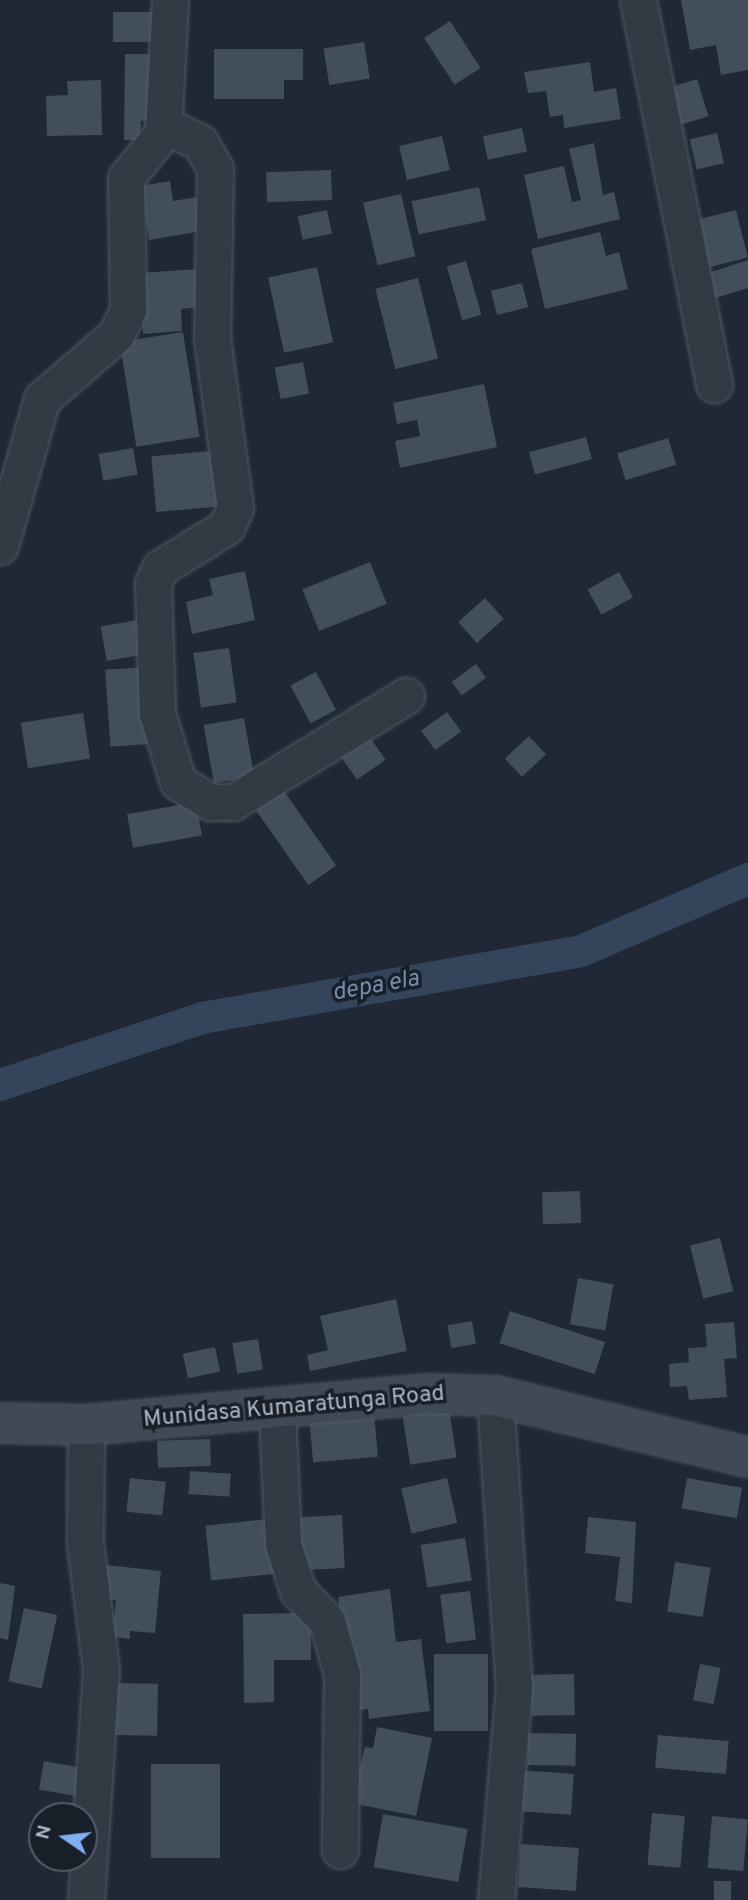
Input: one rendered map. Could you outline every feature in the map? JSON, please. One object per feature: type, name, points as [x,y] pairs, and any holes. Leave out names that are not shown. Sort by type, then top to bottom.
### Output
[{"type":"street","points":[[0,546],[42,399],[117,335],[128,310],[126,178],[163,132],[170,0]]},
{"type":"street","points":[[638,0],[714,385]]},
{"type":"street","points":[[163,132],[174,130],[200,142],[215,169],[212,338],[236,508],[226,527],[160,568],[153,583],[157,713],[178,782],[210,802],[233,802],[406,696]]},
{"type":"street","name":"Munidasa Kumaratunga Road","points":[[0,1423],[86,1425],[276,1411],[426,1394],[495,1396],[748,1457]]},
{"type":"street","points":[[495,1396],[514,1686],[496,1900]]},
{"type":"street","points":[[276,1411],[274,1446],[283,1544],[298,1591],[327,1621],[342,1674],[340,1850]]},
{"type":"street","points":[[86,1425],[85,1543],[102,1669],[86,1900]]},
{"type":"building","points":[[681,0],[748,0],[748,70],[721,75],[716,45],[690,50]]},
{"type":"building","points":[[113,12],[153,12],[153,42],[113,42]]},
{"type":"building","points":[[450,21],[480,68],[455,85],[424,38]]},
{"type":"building","points":[[364,42],[370,79],[329,85],[324,48]]},
{"type":"building","points":[[214,49],[303,49],[303,80],[284,80],[284,99],[214,99]]},
{"type":"building","points":[[125,54],[155,54],[153,122],[141,121],[140,140],[124,140]]},
{"type":"building","points":[[590,62],[594,92],[616,88],[621,119],[564,128],[563,115],[550,117],[546,91],[528,93],[524,72]]},
{"type":"building","points":[[697,79],[708,116],[680,125],[668,88]]},
{"type":"building","points":[[101,80],[102,135],[47,136],[46,96],[68,95],[67,81]]},
{"type":"building","points":[[522,128],[527,151],[488,160],[483,136]]},
{"type":"building","points":[[717,133],[724,163],[697,170],[690,139]]},
{"type":"building","points":[[442,136],[450,170],[407,180],[399,146]]},
{"type":"building","points":[[594,143],[603,195],[614,192],[620,219],[538,239],[524,175],[564,166],[572,202],[581,200],[569,149]]},
{"type":"building","points":[[331,170],[332,200],[267,202],[266,172]]},
{"type":"building","points":[[170,181],[173,201],[197,197],[203,231],[149,240],[141,186]]},
{"type":"building","points":[[479,187],[486,220],[419,235],[412,201]]},
{"type":"building","points":[[401,194],[415,256],[377,265],[363,203]]},
{"type":"building","points":[[327,210],[332,233],[303,240],[298,216]]},
{"type":"building","points":[[736,210],[748,258],[700,269],[688,222]]},
{"type":"building","points":[[600,232],[606,256],[619,252],[628,289],[545,309],[531,249]]},
{"type":"building","points":[[748,260],[748,288],[709,300],[702,275]]},
{"type":"building","points":[[466,261],[481,315],[462,320],[447,267]]},
{"type":"building","points":[[317,267],[333,342],[284,353],[268,277]]},
{"type":"building","points":[[199,269],[201,307],[181,309],[182,331],[143,334],[139,273]]},
{"type":"building","points":[[418,278],[438,359],[395,369],[375,289]]},
{"type":"building","points":[[522,283],[528,307],[497,315],[491,291]]},
{"type":"building","points":[[183,332],[200,437],[136,447],[120,342]]},
{"type":"building","points":[[303,362],[309,393],[281,399],[275,368]]},
{"type":"building","points":[[484,384],[497,447],[400,468],[395,441],[420,436],[417,420],[397,424],[393,403]]},
{"type":"building","points":[[586,437],[592,459],[535,474],[529,452]]},
{"type":"building","points":[[668,438],[676,465],[626,480],[617,453]]},
{"type":"building","points":[[133,448],[138,475],[103,481],[99,454]]},
{"type":"building","points":[[222,450],[227,506],[156,512],[151,456]]},
{"type":"building","points":[[370,562],[387,604],[319,631],[302,589]]},
{"type":"building","points":[[245,571],[255,620],[192,634],[186,602],[213,595],[209,579]]},
{"type":"building","points":[[619,572],[633,597],[602,615],[588,589]]},
{"type":"building","points":[[485,598],[504,619],[477,643],[458,622]]},
{"type":"building","points":[[143,619],[149,653],[107,661],[101,626]]},
{"type":"building","points":[[229,648],[237,702],[201,707],[193,653]]},
{"type":"building","points":[[476,664],[486,678],[462,695],[452,682]]},
{"type":"building","points":[[146,667],[151,744],[110,747],[105,670]]},
{"type":"building","points":[[316,672],[336,710],[311,724],[290,686]]},
{"type":"building","points":[[447,712],[461,731],[435,750],[421,731]]},
{"type":"building","points":[[83,713],[90,758],[28,768],[21,723]]},
{"type":"building","points":[[244,718],[254,776],[214,783],[204,725]]},
{"type":"building","points":[[369,736],[386,760],[357,780],[340,756]]},
{"type":"building","points":[[529,736],[546,754],[522,777],[505,759]]},
{"type":"building","points":[[284,791],[336,866],[308,885],[256,811]]},
{"type":"building","points":[[196,802],[202,835],[133,848],[127,814]]},
{"type":"building","points":[[580,1191],[581,1223],[543,1224],[542,1192]]},
{"type":"building","points":[[720,1238],[733,1291],[703,1299],[690,1245]]},
{"type":"building","points":[[578,1278],[613,1284],[605,1331],[570,1324]]},
{"type":"building","points":[[396,1299],[407,1351],[310,1371],[307,1355],[328,1350],[320,1316]]},
{"type":"building","points":[[510,1311],[605,1342],[595,1374],[499,1343]]},
{"type":"building","points":[[472,1321],[476,1344],[451,1348],[447,1325]]},
{"type":"building","points":[[734,1322],[737,1358],[724,1359],[727,1397],[689,1400],[687,1386],[670,1387],[669,1364],[689,1362],[688,1348],[707,1347],[705,1324]]},
{"type":"building","points":[[258,1339],[263,1370],[237,1374],[232,1343]]},
{"type":"building","points":[[215,1347],[220,1371],[188,1378],[183,1354]]},
{"type":"building","points":[[449,1409],[457,1457],[410,1465],[403,1416]]},
{"type":"building","points":[[374,1412],[378,1457],[313,1462],[309,1418]]},
{"type":"building","points":[[210,1439],[211,1466],[158,1468],[157,1441]]},
{"type":"building","points":[[190,1471],[231,1474],[229,1497],[188,1494]]},
{"type":"building","points":[[130,1478],[166,1482],[162,1516],[126,1512]]},
{"type":"building","points":[[447,1478],[457,1523],[412,1533],[401,1489]]},
{"type":"building","points":[[687,1478],[742,1488],[737,1518],[682,1509]]},
{"type":"building","points":[[342,1515],[345,1568],[302,1570],[299,1517]]},
{"type":"building","points":[[588,1517],[636,1522],[632,1603],[615,1601],[620,1557],[585,1553]]},
{"type":"building","points":[[269,1519],[275,1574],[211,1580],[205,1526]]},
{"type":"building","points":[[465,1538],[472,1580],[427,1588],[421,1545]]},
{"type":"building","points":[[675,1562],[711,1568],[703,1617],[667,1611]]},
{"type":"building","points":[[106,1565],[161,1571],[155,1633],[130,1631],[130,1639],[103,1636],[105,1618],[114,1619],[116,1600],[102,1599]]},
{"type":"building","points":[[0,1583],[15,1586],[8,1640],[0,1638]]},
{"type":"building","points":[[390,1589],[396,1642],[421,1639],[430,1711],[369,1719],[368,1709],[353,1711],[338,1597]]},
{"type":"building","points":[[470,1591],[476,1640],[446,1643],[440,1595]]},
{"type":"building","points":[[24,1608],[57,1615],[42,1688],[8,1681]]},
{"type":"building","points":[[311,1613],[311,1660],[274,1660],[274,1702],[244,1703],[243,1614]]},
{"type":"building","points":[[434,1654],[488,1654],[488,1731],[434,1731]]},
{"type":"building","points":[[700,1664],[721,1668],[714,1704],[693,1700]]},
{"type":"building","points":[[574,1674],[575,1715],[532,1716],[531,1675]]},
{"type":"building","points":[[110,1683],[158,1684],[157,1736],[109,1735]]},
{"type":"building","points":[[377,1727],[432,1738],[416,1816],[351,1803],[365,1747],[373,1748]]},
{"type":"building","points":[[528,1733],[576,1734],[575,1766],[527,1765]]},
{"type":"building","points":[[658,1735],[729,1741],[726,1774],[655,1768]]},
{"type":"building","points":[[44,1761],[90,1769],[85,1798],[39,1790]]},
{"type":"building","points":[[151,1764],[220,1764],[220,1858],[151,1858]]},
{"type":"building","points":[[518,1770],[574,1774],[571,1815],[515,1811]]},
{"type":"building","points":[[652,1813],[685,1816],[680,1868],[647,1865]]},
{"type":"building","points":[[383,1814],[468,1829],[458,1882],[374,1867]]},
{"type":"building","points":[[712,1816],[748,1819],[743,1871],[707,1868]]},
{"type":"building","points":[[521,1844],[579,1848],[576,1891],[518,1887]]},
{"type":"building","points":[[714,1881],[731,1881],[731,1900],[714,1900]]},
{"type":"waterway","name":"depa ela","points":[[0,1085],[202,1018],[581,951],[748,879]]}]
